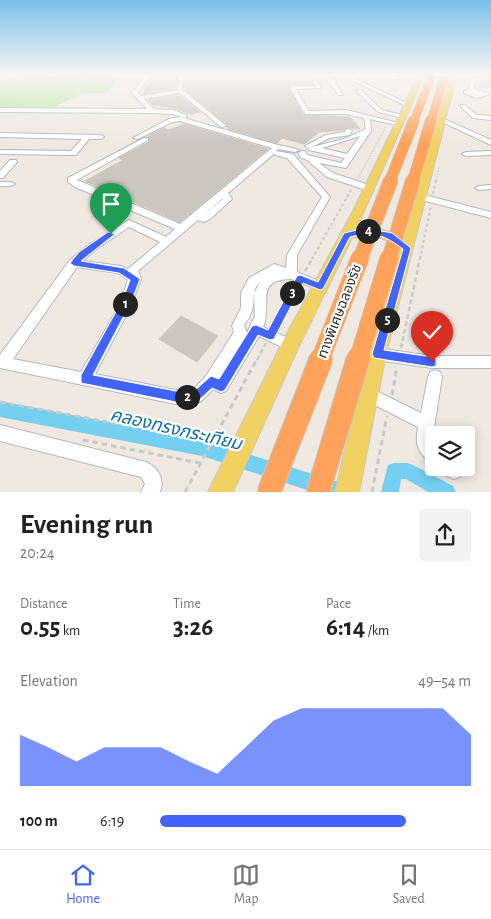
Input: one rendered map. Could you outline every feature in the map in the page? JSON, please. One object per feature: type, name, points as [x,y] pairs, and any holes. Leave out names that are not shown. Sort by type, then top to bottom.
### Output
[{"type":"highway","name":"ทางพิเศษฉลองรัช","points":[[269,492],[423,97]]},
{"type":"highway","name":"ทางพิเศษฉลองรัช","points":[[318,492],[455,97]]},
{"type":"main road","points":[[220,492],[290,345],[358,213],[411,97]]},
{"type":"main road","points":[[348,487],[377,354],[442,120],[454,97]]},
{"type":"main road","points":[[358,213],[371,222],[394,230],[404,231],[413,225]]},
{"type":"main road","points":[[347,235],[365,231],[377,232],[394,238],[407,248]]},
{"type":"street","points":[[139,98],[145,97]]},
{"type":"street","points":[[188,97],[223,126]]},
{"type":"street","points":[[298,97],[307,113],[346,112],[388,122],[401,120]]},
{"type":"street","points":[[364,97],[380,112],[401,120]]},
{"type":"street","points":[[392,97],[408,104]]},
{"type":"street","points":[[139,98],[152,112]]},
{"type":"street","points":[[101,106],[146,106]]},
{"type":"street","points":[[462,106],[475,117],[491,118]]},
{"type":"street","points":[[0,110],[90,108],[173,112],[309,152],[311,148],[328,136],[348,134],[349,130]]},
{"type":"street","points":[[85,379],[128,300],[135,279],[132,270],[274,149],[297,149],[304,157],[342,167],[368,130],[367,118]]},
{"type":"street","points":[[164,128],[180,119]]},
{"type":"street","points":[[115,155],[113,152],[116,149],[171,120],[180,119],[274,149],[290,156],[326,197],[292,255],[296,276]]},
{"type":"street","points":[[442,120],[487,139],[491,143]]},
{"type":"street","points":[[311,148],[330,144],[368,130]]},
{"type":"street","points":[[0,135],[101,137]]},
{"type":"street","points":[[0,152],[74,153],[87,137]]},
{"type":"street","points":[[146,139],[71,180],[73,183],[181,228]]},
{"type":"street","points":[[330,144],[355,150]]},
{"type":"street","points":[[311,148],[349,157]]},
{"type":"street","points":[[466,154],[491,153]]},
{"type":"street","points":[[309,158],[330,176],[369,188]]},
{"type":"street","points":[[0,176],[13,162]]},
{"type":"street","points":[[0,184],[12,184]]},
{"type":"street","points":[[479,188],[491,187]]},
{"type":"street","points":[[421,197],[491,215]]},
{"type":"street","points":[[166,241],[128,223],[91,248],[74,263],[2,363],[186,397],[196,397],[211,381],[241,333],[238,326],[247,308],[247,293],[253,281],[274,268],[320,286]]},
{"type":"street","points":[[74,263],[121,270],[135,279]]},
{"type":"street","points":[[211,381],[221,386],[256,330],[261,318],[259,298],[264,284],[278,276],[296,276]]},
{"type":"street","points":[[256,330],[290,345]]},
{"type":"street","points":[[377,354],[432,362],[491,362]]},
{"type":"street","points":[[426,426],[435,377]]},
{"type":"street","points":[[368,394],[426,423]]},
{"type":"street","points":[[0,433],[146,470],[153,478],[154,485],[150,492]]},
{"type":"path","points":[[0,98],[15,100]]},
{"type":"path","points":[[185,492],[270,336],[296,276],[354,183],[388,122]]},
{"type":"path","points":[[372,492],[440,166]]},
{"type":"path","points":[[0,402],[213,441]]},
{"type":"path","points":[[74,438],[200,463]]},
{"type":"green space","points":[[0,97],[74,97],[51,109],[0,108]]},
{"type":"building","points":[[181,97],[200,112],[191,114],[174,108],[153,105],[148,100]]},
{"type":"building","points":[[194,97],[294,97],[303,115],[350,117],[360,129],[347,127],[344,130],[319,132],[304,144],[282,138],[277,143],[228,129],[227,125]]},
{"type":"building","points":[[185,124],[268,149],[180,222],[85,181],[123,160],[119,158],[149,142],[148,136],[164,128],[169,130]]},
{"type":"building","points":[[181,316],[218,336],[197,362],[159,339]]},
{"type":"waterway","name":"คลองทรงกระเทียม","points":[[0,409],[202,448],[342,492]]},
{"type":"waterway","name":"คลองทรงกระเทียม","points":[[390,492],[394,471],[407,471],[447,492]]},
{"type":"route","points":[[111,234],[82,254],[74,263],[121,270],[135,279],[128,300],[85,379],[176,397],[196,397],[211,381],[221,386],[256,330],[270,336],[300,278],[320,286],[347,235],[365,231],[389,235],[407,248],[377,354],[432,362]]}]
